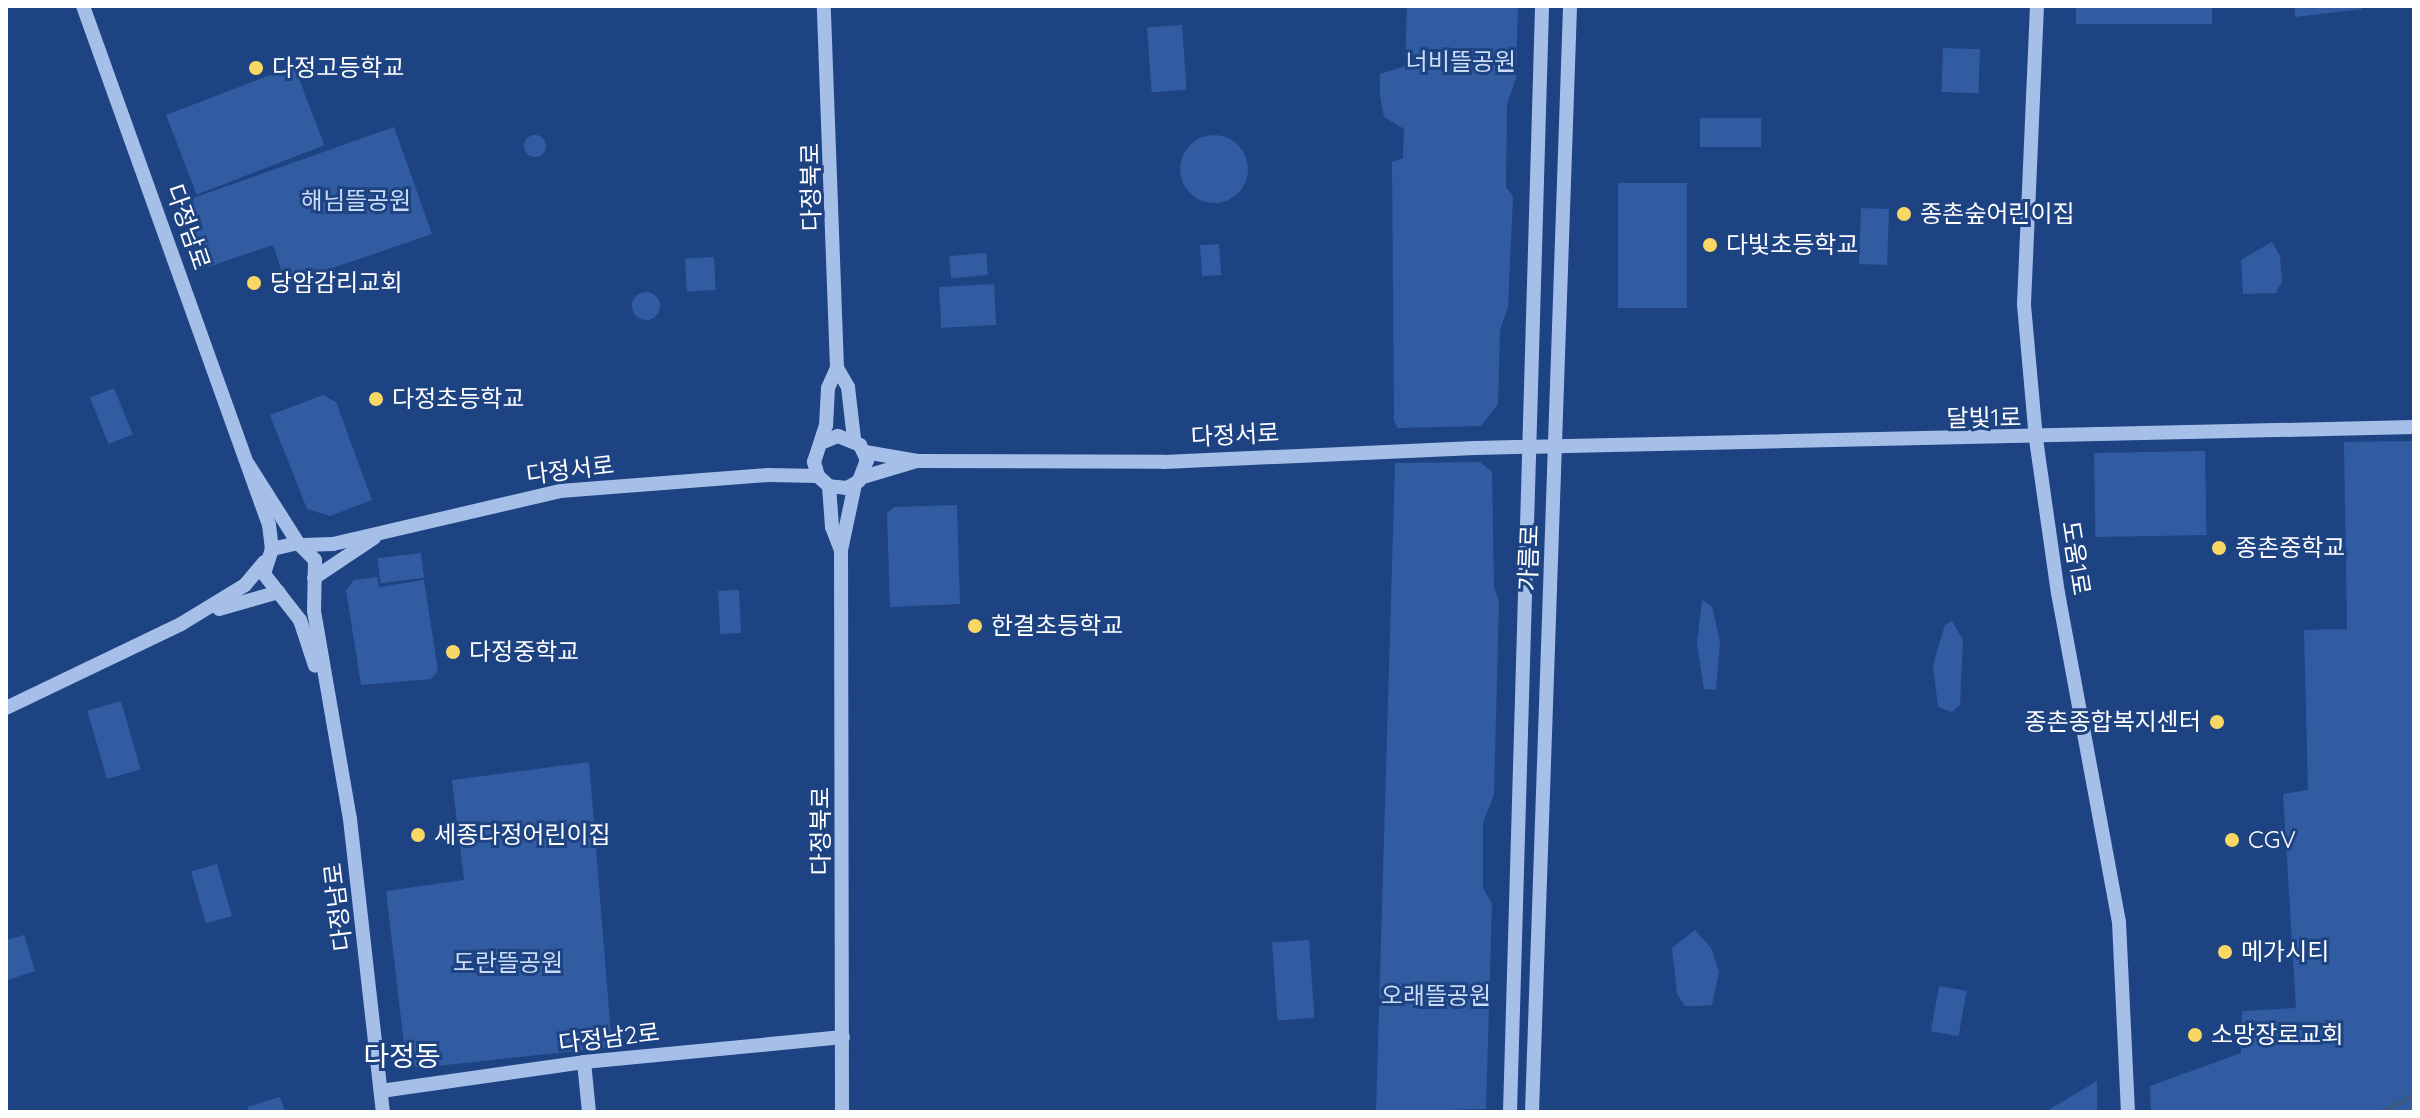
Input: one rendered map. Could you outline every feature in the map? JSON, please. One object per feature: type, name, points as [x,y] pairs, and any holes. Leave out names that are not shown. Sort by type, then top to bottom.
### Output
[{"type":"street","name":"다정남로","points":[[83,6],[248,464]]},
{"type":"street","name":"다정북로","points":[[824,6],[837,368]]},
{"type":"street","name":"가름로","points":[[1510,1112],[1542,6]]},
{"type":"street","name":"가름로","points":[[1532,1112],[1570,6]]},
{"type":"street","name":"도움1로","points":[[2037,6],[2024,305],[2036,439],[2058,593],[2110,854],[2121,954],[2128,1112]]},
{"type":"street","points":[[837,368],[848,387],[854,439],[865,452],[917,461]]},
{"type":"street","points":[[837,368],[828,388],[819,448],[832,527],[841,550]]},
{"type":"street","name":"달빛1로","points":[[1554,446],[2036,439],[2414,427]]},
{"type":"street","points":[[768,475],[838,436],[854,439]]},
{"type":"street","name":"다정서로","points":[[917,461],[1164,462],[1554,446]]},
{"type":"street","points":[[841,550],[865,452]]},
{"type":"street","points":[[768,475],[823,481],[859,480],[917,461]]},
{"type":"street","points":[[248,464],[315,560],[313,581],[326,699]]},
{"type":"street","points":[[248,464],[269,525],[269,584],[282,593],[300,620],[326,699]]},
{"type":"street","name":"다정서로","points":[[301,544],[333,544],[530,495],[768,475]]},
{"type":"street","points":[[6,708],[181,624],[250,597],[282,593],[313,581],[381,533]]},
{"type":"street","points":[[181,624],[245,585],[268,555],[301,544]]},
{"type":"street","name":"다정북로","points":[[841,550],[842,1112]]},
{"type":"street","name":"다정남로","points":[[326,699],[350,819],[383,1112]]},
{"type":"street","name":"다정남2로","points":[[381,1091],[584,1062],[843,1037]]},
{"type":"street","points":[[584,1062],[589,1112]]},
{"type":"green space","name":"너비뜰공원","points":[[1407,6],[1518,6],[1516,78],[1507,104],[1506,187],[1513,196],[1508,307],[1500,330],[1498,404],[1481,426],[1398,428],[1394,421],[1392,162],[1403,158],[1404,129],[1384,117],[1380,74],[1405,66]]},
{"type":"green space","points":[[2076,6],[2212,6],[2212,24],[2076,24]]},
{"type":"green space","points":[[2295,6],[2362,6],[2362,9],[2295,17]]},
{"type":"green space","points":[[1182,25],[1187,90],[1152,92],[1147,27]]},
{"type":"green space","points":[[1943,48],[1980,49],[1978,93],[1941,92]]},
{"type":"green space","points":[[294,66],[324,145],[197,194],[166,115]]},
{"type":"green space","points":[[1700,118],[1761,118],[1761,147],[1700,147]]},
{"type":"green space","name":"해님뜰공원","points":[[394,127],[432,234],[286,284],[273,245],[208,267],[185,201]]},
{"type":"green space","points":[[535,135],[543,138],[546,146],[543,154],[535,157],[527,154],[524,146],[527,138]]},
{"type":"green space","points":[[1214,135],[1238,145],[1248,169],[1238,193],[1214,203],[1190,193],[1180,169],[1190,145]]},
{"type":"green space","points":[[1618,183],[1687,183],[1687,308],[1618,308]]},
{"type":"green space","points":[[1861,208],[1889,209],[1887,265],[1859,264]]},
{"type":"green space","points":[[2272,242],[2280,256],[2282,281],[2276,293],[2243,294],[2241,260]]},
{"type":"green space","points":[[1219,244],[1221,275],[1202,276],[1200,245]]},
{"type":"green space","points":[[986,253],[988,275],[951,278],[949,256]]},
{"type":"green space","points":[[714,257],[716,290],[687,291],[685,259]]},
{"type":"green space","points":[[994,284],[996,325],[941,328],[939,287]]},
{"type":"green space","points":[[646,292],[656,296],[660,306],[656,316],[646,320],[636,316],[632,306],[636,296]]},
{"type":"green space","points":[[114,388],[133,434],[109,444],[90,398]]},
{"type":"green space","points":[[323,395],[336,402],[372,500],[330,516],[307,509],[270,415]]},
{"type":"green space","points":[[2414,441],[2414,1112],[2151,1112],[2150,1086],[2241,1053],[2242,1011],[2296,1008],[2283,794],[2308,790],[2304,630],[2347,629],[2344,442]]},
{"type":"green space","points":[[2205,451],[2206,535],[2095,537],[2094,453]]},
{"type":"green space","name":"오래뜰공원","points":[[1480,462],[1492,472],[1494,587],[1499,601],[1494,795],[1483,822],[1483,888],[1492,904],[1486,1109],[1376,1112],[1395,463]]},
{"type":"green space","points":[[957,505],[960,604],[890,607],[887,513],[894,507]]},
{"type":"green space","points":[[421,553],[424,578],[380,583],[377,558]]},
{"type":"green space","points":[[377,577],[379,587],[424,580],[438,671],[431,679],[361,685],[346,590],[354,580]]},
{"type":"green space","points":[[739,590],[741,633],[720,634],[718,591]]},
{"type":"green space","points":[[1702,600],[1712,606],[1720,642],[1716,690],[1704,689],[1697,643]]},
{"type":"green space","points":[[1952,621],[1963,640],[1960,705],[1952,712],[1938,707],[1933,665],[1945,625]]},
{"type":"green space","points":[[121,701],[141,769],[107,779],[87,711]]},
{"type":"green space","name":"도란뜰공원","points":[[589,762],[612,1047],[418,1068],[406,1060],[386,891],[464,880],[452,780]]},
{"type":"green space","points":[[217,864],[232,916],[206,923],[191,871]]},
{"type":"green space","points":[[1695,930],[1711,948],[1719,972],[1712,1005],[1685,1006],[1677,994],[1672,948]]},
{"type":"green space","points":[[24,935],[35,971],[8,980],[6,940]]},
{"type":"green space","points":[[1309,940],[1314,1018],[1278,1020],[1272,943]]},
{"type":"green space","points":[[1939,986],[1967,991],[1959,1036],[1931,1031]]},
{"type":"green space","points":[[2097,1081],[2097,1112],[2045,1112]]},
{"type":"green space","points":[[280,1097],[285,1112],[249,1112],[247,1107]]},
{"type":"waterway","points":[[2381,1112],[2414,1095]]},
{"type":"place","name":"다정고등학교","points":[[256,68]]},
{"type":"place","name":"종촌숲어린이집","points":[[1904,214]]},
{"type":"place","name":"다빛초등학교","points":[[1710,245]]},
{"type":"place","name":"당암감리교회","points":[[254,283]]},
{"type":"place","name":"다정초등학교","points":[[376,399]]},
{"type":"place","name":"종촌중학교","points":[[2219,548]]},
{"type":"place","name":"한결초등학교","points":[[975,626]]},
{"type":"place","name":"다정중학교","points":[[453,652]]},
{"type":"place","name":"종촌종합복지센터","points":[[2217,722]]},
{"type":"place","name":"세종다정어린이집","points":[[418,835]]},
{"type":"place","name":"CGV","points":[[2232,840]]},
{"type":"place","name":"메가시티","points":[[2225,952]]},
{"type":"place","name":"소망장로교회","points":[[2195,1035]]},
{"type":"district","name":"다정동","points":[[402,1056]]}]
